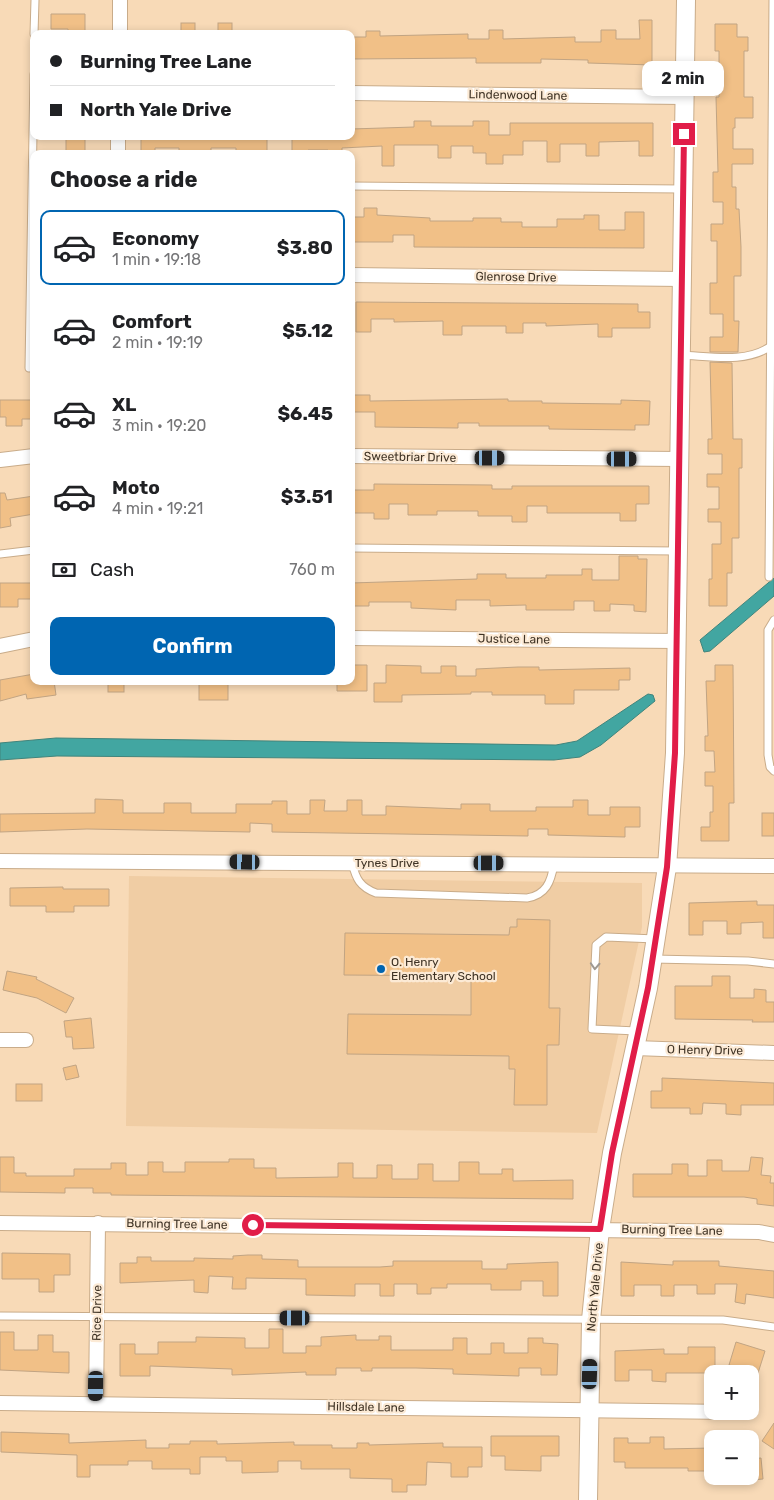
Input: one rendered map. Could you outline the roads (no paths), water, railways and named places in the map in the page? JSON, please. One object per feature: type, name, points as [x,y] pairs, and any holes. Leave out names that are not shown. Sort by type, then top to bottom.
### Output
[{"type":"street","points":[[120,0],[120,30]]},
{"type":"street","name":"North Yale Drive","points":[[588,1500],[591,1320],[600,1229],[612,1153],[653,959],[667,867],[675,753],[686,0]]},
{"type":"street","name":"Lindenwood Lane","points":[[355,93],[684,97]]},
{"type":"street","name":"Glenrose Drive","points":[[355,275],[682,279]]},
{"type":"street","points":[[0,460],[30,456]]},
{"type":"street","name":"Sweetbriar Drive","points":[[355,456],[679,459]]},
{"type":"street","name":"Justice Lane","points":[[355,638],[677,641]]},
{"type":"street","points":[[0,646],[30,640]]},
{"type":"street","name":"Tynes Drive","points":[[0,861],[554,864],[667,867],[774,866]]},
{"type":"street","points":[[0,1040],[26,1040]]},
{"type":"street","name":"O Henry Drive","points":[[635,1048],[774,1053]]},
{"type":"street","name":"Burning Tree Lane","points":[[0,1223],[600,1229],[759,1232],[774,1235]]},
{"type":"street","name":"Rice Drive","points":[[96,1404],[98,1223]]},
{"type":"street","name":"Hillsdale Lane","points":[[0,1403],[704,1412]]},
{"type":"lane","points":[[34,30],[35,0]]},
{"type":"lane","points":[[769,577],[773,0]]},
{"type":"lane","points":[[355,186],[683,189]]},
{"type":"lane","points":[[29,368],[30,309]]},
{"type":"lane","points":[[680,355],[738,357],[758,355],[770,346]]},
{"type":"lane","points":[[355,548],[678,551]]},
{"type":"lane","points":[[0,554],[30,550]]},
{"type":"lane","points":[[774,620],[768,630],[768,755],[770,767],[774,771]]},
{"type":"lane","points":[[352,863],[358,882],[365,889],[376,893],[527,898],[536,897],[545,891],[552,878],[554,864]]},
{"type":"lane","points":[[639,1031],[592,1029],[596,946],[606,937],[656,939]]},
{"type":"lane","points":[[653,959],[748,961],[774,964]]},
{"type":"lane","points":[[0,1316],[724,1320],[774,1327]]},
{"type":"water","points":[[774,578],[774,596],[710,651],[704,652],[700,640]]},
{"type":"water","points":[[648,694],[653,695],[655,701],[601,745],[580,757],[554,760],[57,756],[0,760],[0,743],[56,738],[556,745],[577,741]]},
{"type":"place","name":"O. Henry Elementary School","points":[[381,969]]}]
